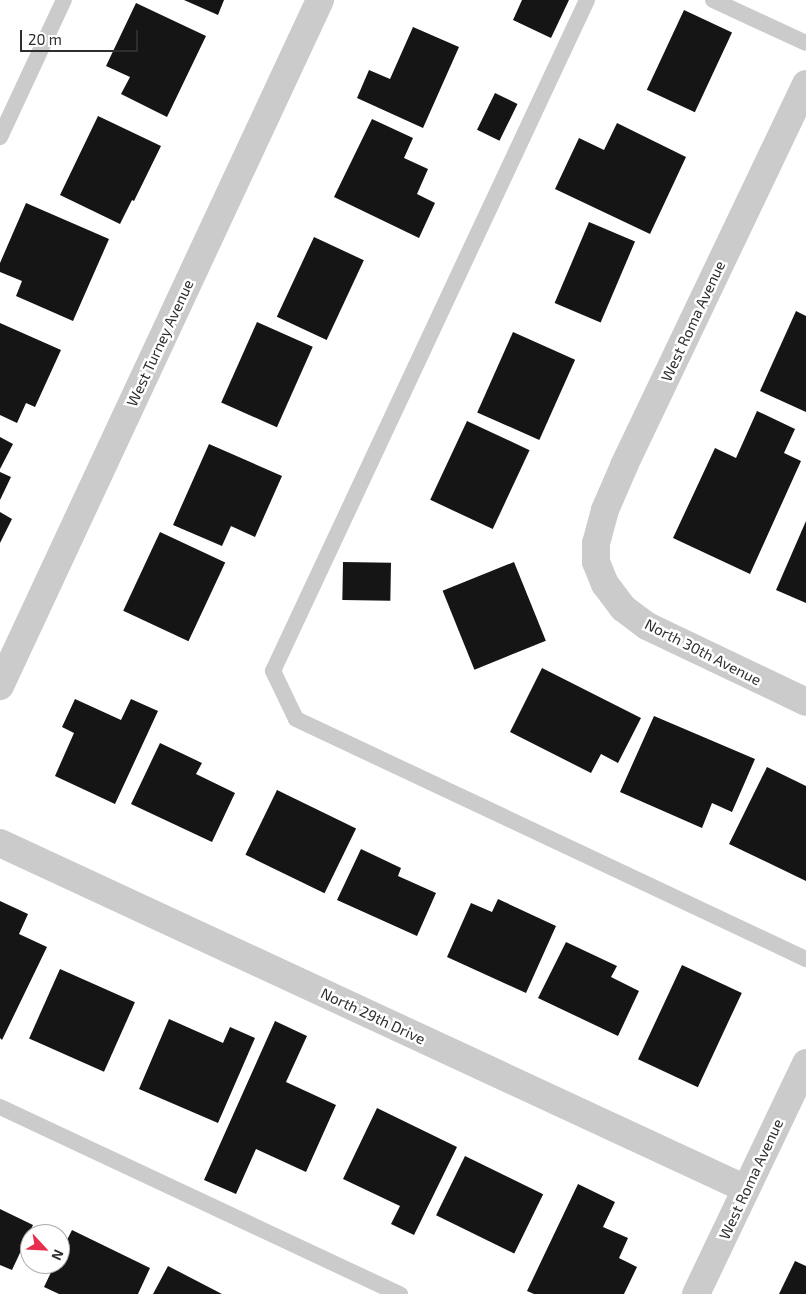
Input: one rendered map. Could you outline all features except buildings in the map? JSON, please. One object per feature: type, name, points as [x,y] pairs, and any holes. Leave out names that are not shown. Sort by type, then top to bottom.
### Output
[{"type":"street","name":"West Turney Avenue","points":[[0,686],[320,0]]},
{"type":"street","name":"West Roma Avenue","points":[[596,562],[596,543],[605,510],[620,475],[806,84]]},
{"type":"street","name":"North 30th Avenue","points":[[596,562],[605,584],[623,608],[648,626],[806,702]]},
{"type":"street","name":"North 29th Drive","points":[[0,843],[746,1189]]},
{"type":"street","name":"West Roma Avenue","points":[[696,1294],[806,1063]]},
{"type":"lane","points":[[0,137],[64,0]]},
{"type":"lane","points":[[587,0],[273,671],[296,719],[806,959]]},
{"type":"lane","points":[[714,0],[806,43]]},
{"type":"lane","points":[[0,1107],[400,1294]]}]
